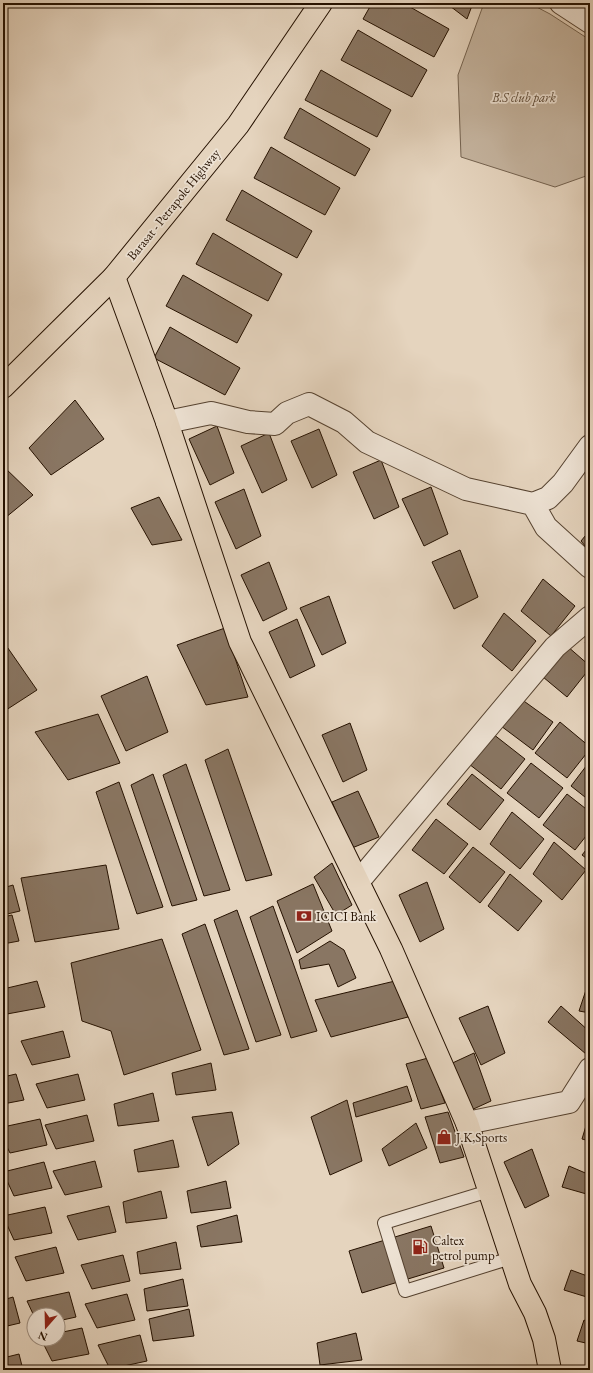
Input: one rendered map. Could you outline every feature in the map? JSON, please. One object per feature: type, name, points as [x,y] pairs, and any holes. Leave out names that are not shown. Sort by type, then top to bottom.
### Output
[{"type":"main road","name":"Barasat - Petrapole Highway","points":[[3,387],[114,277],[238,125],[321,3]]},
{"type":"main road","points":[[114,277],[167,422],[240,642],[391,949],[466,1123],[520,1284],[535,1313],[544,1339],[550,1370]]},
{"type":"street","points":[[560,3],[590,22]]},
{"type":"street","points":[[167,422],[211,413],[248,422],[275,424],[287,413],[309,404],[344,422],[368,442],[466,489],[533,504],[548,498],[563,483],[590,446]]},
{"type":"street","points":[[533,504],[546,527],[590,566]]},
{"type":"street","points":[[358,882],[555,647],[590,617]]},
{"type":"street","points":[[466,1123],[569,1102],[590,1069]]},
{"type":"lane","points":[[489,1191],[384,1224],[405,1291],[511,1258]]},
{"type":"green space","name":"B.S club park","points":[[484,3],[529,3],[550,14],[590,40],[590,168],[586,176],[555,187],[461,157],[458,75]]},
{"type":"building","points":[[372,3],[403,3],[449,29],[434,57],[363,19]]},
{"type":"building","points":[[446,3],[473,3],[467,19]]},
{"type":"building","points":[[358,30],[427,70],[412,97],[341,60]]},
{"type":"building","points":[[321,70],[391,110],[377,137],[305,100]]},
{"type":"building","points":[[300,108],[370,149],[355,176],[284,138]]},
{"type":"building","points":[[271,147],[340,188],[325,215],[254,178]]},
{"type":"building","points":[[242,190],[312,231],[297,258],[226,220]]},
{"type":"building","points":[[213,233],[282,274],[268,301],[196,264]]},
{"type":"building","points":[[183,275],[252,315],[237,343],[166,306]]},
{"type":"building","points":[[170,327],[240,368],[225,395],[154,358]]},
{"type":"building","points":[[75,400],[104,439],[51,475],[29,448]]},
{"type":"building","points":[[217,426],[234,473],[210,485],[189,439]]},
{"type":"building","points":[[319,429],[337,475],[312,488],[291,441]]},
{"type":"building","points":[[269,433],[287,480],[262,493],[241,446]]},
{"type":"building","points":[[381,460],[399,507],[374,519],[353,472]]},
{"type":"building","points":[[3,466],[33,495],[5,518],[3,516]]},
{"type":"building","points":[[431,487],[448,534],[424,546],[402,499]]},
{"type":"building","points":[[244,489],[261,536],[236,549],[215,502]]},
{"type":"building","points":[[159,497],[182,540],[152,545],[131,508]]},
{"type":"building","points":[[590,530],[590,552],[581,541]]},
{"type":"building","points":[[460,550],[478,597],[454,609],[432,562]]},
{"type":"building","points":[[269,562],[287,609],[263,621],[241,575]]},
{"type":"building","points":[[543,579],[575,606],[551,636],[521,611]]},
{"type":"building","points":[[329,596],[346,643],[322,655],[300,608]]},
{"type":"building","points":[[504,613],[536,641],[512,671],[482,646]]},
{"type":"building","points":[[297,619],[315,666],[290,678],[269,632]]},
{"type":"building","points":[[225,628],[248,697],[206,705],[177,645]]},
{"type":"building","points":[[590,636],[590,647],[585,643]]},
{"type":"building","points":[[559,639],[590,666],[567,697],[537,672]]},
{"type":"building","points":[[3,641],[37,690],[3,712]]},
{"type":"building","points":[[147,676],[168,732],[126,751],[101,696]]},
{"type":"building","points":[[521,699],[553,722],[533,750],[501,726]]},
{"type":"building","points":[[98,714],[120,763],[68,780],[35,732]]},
{"type":"building","points":[[560,722],[590,747],[567,778],[535,753]]},
{"type":"building","points":[[350,723],[367,770],[343,782],[322,735]]},
{"type":"building","points":[[493,734],[525,759],[501,789],[469,764]]},
{"type":"building","points":[[228,749],[272,875],[246,881],[205,760]]},
{"type":"building","points":[[590,761],[590,801],[571,786]]},
{"type":"building","points":[[531,763],[563,788],[539,818],[507,793]]},
{"type":"building","points":[[186,764],[230,890],[204,896],[163,775]]},
{"type":"building","points":[[153,774],[197,900],[172,906],[131,785]]},
{"type":"building","points":[[472,774],[504,800],[480,830],[447,804]]},
{"type":"building","points":[[119,782],[163,907],[137,914],[96,792]]},
{"type":"building","points":[[358,791],[379,837],[352,848],[332,802]]},
{"type":"building","points":[[567,794],[590,812],[590,831],[575,850],[543,825]]},
{"type":"building","points":[[512,812],[544,839],[520,869],[490,844]]},
{"type":"building","points":[[436,819],[468,844],[444,874],[412,850]]},
{"type":"building","points":[[554,842],[586,870],[562,900],[533,874]]},
{"type":"building","points":[[590,845],[590,861],[582,855]]},
{"type":"building","points":[[473,847],[505,872],[480,903],[449,877]]},
{"type":"building","points":[[332,863],[352,905],[336,915],[314,877]]},
{"type":"building","points":[[106,865],[119,929],[35,942],[21,878]]},
{"type":"building","points":[[510,874],[542,901],[518,931],[488,906]]},
{"type":"building","points":[[427,882],[444,929],[420,942],[399,895]]},
{"type":"building","name":"ICICI Bank","points":[[313,884],[332,931],[297,953],[277,901]]},
{"type":"building","points":[[13,885],[20,911],[3,915],[3,888]]},
{"type":"building","points":[[273,906],[317,1031],[291,1038],[250,917]]},
{"type":"building","points":[[237,910],[281,1035],[256,1042],[214,920]]},
{"type":"building","points":[[12,915],[19,941],[3,944],[3,917]]},
{"type":"building","points":[[205,924],[249,1049],[224,1055],[182,934]]},
{"type":"building","points":[[162,939],[201,1050],[124,1075],[111,1031],[82,1021],[71,963]]},
{"type":"building","points":[[330,941],[344,950],[356,978],[338,987],[329,964],[301,969],[299,960]]},
{"type":"building","points":[[37,981],[45,1007],[7,1014],[3,1007],[3,989]]},
{"type":"building","points":[[395,981],[408,1017],[331,1037],[315,1000]]},
{"type":"building","points":[[586,990],[590,992],[590,1013],[579,1011]]},
{"type":"building","points":[[488,1006],[505,1053],[481,1065],[459,1018]]},
{"type":"building","points":[[561,1006],[590,1032],[590,1050],[586,1054],[548,1022]]},
{"type":"building","points":[[63,1031],[70,1057],[32,1065],[21,1041]]},
{"type":"building","points":[[474,1053],[491,1101],[467,1112],[446,1066]]},
{"type":"building","points":[[428,1058],[445,1103],[421,1109],[406,1064]]},
{"type":"building","points":[[211,1063],[216,1090],[176,1095],[172,1073]]},
{"type":"building","points":[[16,1074],[24,1100],[3,1104],[3,1077]]},
{"type":"building","points":[[78,1074],[85,1100],[47,1108],[36,1084]]},
{"type":"building","points":[[407,1086],[412,1101],[356,1117],[353,1103]]},
{"type":"building","points":[[153,1093],[159,1121],[118,1126],[114,1104]]},
{"type":"building","points":[[347,1100],[362,1161],[330,1175],[311,1117]]},
{"type":"building","points":[[232,1112],[239,1144],[208,1166],[192,1117]]},
{"type":"building","name":"J.K,Sports","points":[[448,1112],[464,1157],[440,1163],[425,1117]]},
{"type":"building","points":[[87,1115],[94,1141],[56,1149],[45,1125]]},
{"type":"building","points":[[40,1119],[47,1145],[10,1153],[3,1139],[3,1127]]},
{"type":"building","points":[[588,1119],[590,1119],[590,1141],[582,1139]]},
{"type":"building","points":[[416,1123],[427,1148],[389,1166],[382,1149]]},
{"type":"building","points":[[173,1140],[179,1167],[138,1172],[134,1150]]},
{"type":"building","points":[[532,1149],[549,1196],[525,1208],[504,1162]]},
{"type":"building","points":[[95,1161],[102,1187],[65,1195],[53,1171]]},
{"type":"building","points":[[44,1162],[52,1188],[14,1196],[3,1172]]},
{"type":"building","points":[[569,1166],[590,1175],[590,1195],[562,1187]]},
{"type":"building","points":[[226,1181],[231,1208],[191,1213],[187,1191]]},
{"type":"building","points":[[161,1191],[167,1218],[126,1223],[123,1202]]},
{"type":"building","points":[[109,1206],[116,1232],[78,1240],[67,1216]]},
{"type":"building","points":[[45,1207],[52,1233],[14,1240],[3,1216]]},
{"type":"building","points":[[237,1215],[242,1242],[201,1247],[197,1226]]},
{"type":"building","points":[[431,1226],[444,1268],[362,1293],[349,1251]]},
{"type":"building","points":[[176,1242],[181,1269],[140,1274],[137,1252]]},
{"type":"building","points":[[56,1247],[64,1273],[26,1281],[15,1257]]},
{"type":"building","points":[[123,1255],[130,1281],[92,1289],[81,1265]]},
{"type":"building","points":[[571,1270],[590,1277],[590,1298],[564,1290]]},
{"type":"building","points":[[183,1279],[188,1306],[147,1311],[144,1289]]},
{"type":"building","points":[[69,1292],[76,1317],[66,1319],[66,1307],[30,1307],[27,1301]]},
{"type":"building","points":[[127,1294],[135,1320],[97,1328],[85,1304]]},
{"type":"building","points":[[13,1297],[20,1323],[3,1327],[3,1300]]},
{"type":"building","points":[[189,1309],[194,1336],[153,1341],[149,1319]]},
{"type":"building","points":[[584,1320],[590,1323],[590,1344],[577,1341]]},
{"type":"building","points":[[82,1328],[89,1354],[52,1361],[45,1347],[66,1347],[66,1331]]},
{"type":"building","points":[[356,1333],[362,1360],[320,1365],[317,1343]]},
{"type":"building","points":[[140,1335],[147,1361],[110,1369],[98,1345]]},
{"type":"building","points":[[19,1354],[23,1370],[3,1370],[3,1358]]},
{"type":"building","points":[[451,1367],[453,1370],[442,1370]]},
{"type":"place","name":"ICICI Bank","points":[[304,916]]},
{"type":"place","name":"J.K,Sports","points":[[444,1137]]},
{"type":"place","name":"Caltex petrol pump","points":[[420,1247]]}]
